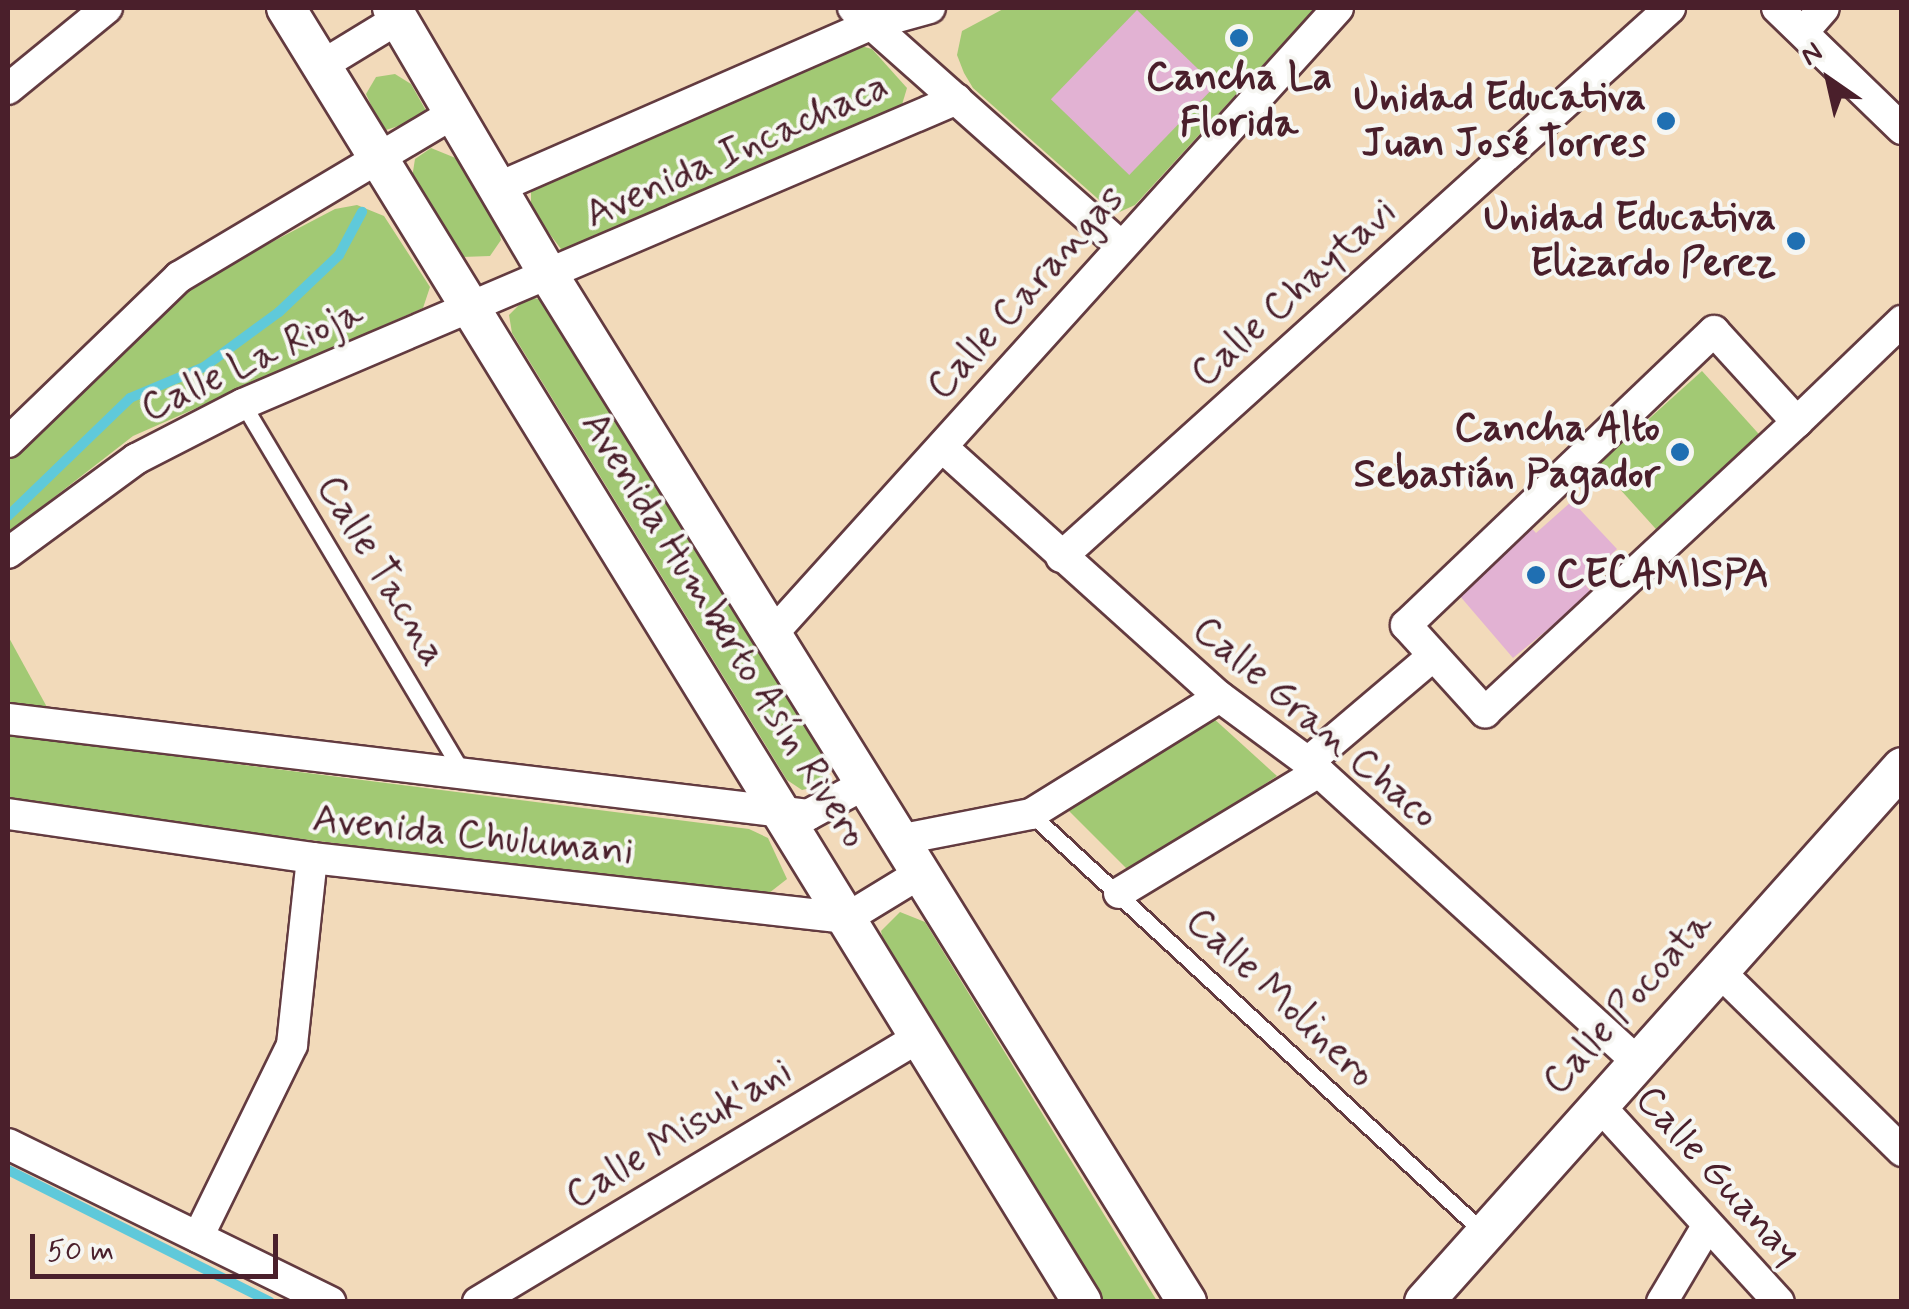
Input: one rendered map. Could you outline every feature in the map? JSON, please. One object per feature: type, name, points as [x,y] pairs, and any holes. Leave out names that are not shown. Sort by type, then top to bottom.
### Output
[{"type":"street","points":[[8,88],[107,8]]},
{"type":"street","name":"Avenida Humberto Asín Rivero","points":[[286,8],[786,813],[1082,1302]]},
{"type":"street","name":"Avenida Incachaca","points":[[497,188],[862,16],[930,8]]},
{"type":"street","name":"Calle Carangas","points":[[774,632],[1338,8]]},
{"type":"street","name":"Calle Chaytavi","points":[[1061,557],[1670,8]]},
{"type":"street","points":[[1777,8],[1902,128]]},
{"type":"street","points":[[1804,30],[1824,8]]},
{"type":"street","points":[[321,66],[395,13]]},
{"type":"street","name":"Avenida Humberto Asín Rivero","points":[[395,13],[550,278],[774,632],[898,840],[1187,1302]]},
{"type":"street","points":[[862,16],[1120,246]]},
{"type":"street","name":"Avenida Incachaca","points":[[550,278],[957,98]]},
{"type":"street","name":"Calle La Rioja","points":[[8,442],[179,278],[380,163],[454,113]]},
{"type":"street","name":"Calle La Rioja","points":[[8,554],[136,459],[243,404],[470,306],[550,278]]},
{"type":"street","points":[[1797,422],[1714,330],[1406,626],[1485,712],[1797,422],[1902,321]]},
{"type":"street","name":"Calle Gran Chaco","points":[[942,447],[1220,697],[1314,768],[1637,1061]]},
{"type":"street","points":[[1119,893],[1314,768],[1433,656]]},
{"type":"street","points":[[898,840],[1031,814],[1220,697]]},
{"type":"street","name":"Avenida Chulumani","points":[[8,718],[808,815],[864,784]]},
{"type":"street","name":"Calle Pocoata","points":[[1424,1302],[1482,1231],[1902,766]]},
{"type":"street","name":"Avenida Chulumani","points":[[8,814],[312,858],[847,918]]},
{"type":"street","points":[[198,1238],[292,1046],[312,858]]},
{"type":"street","points":[[847,918],[919,874]]},
{"type":"street","points":[[1719,970],[1902,1151]]},
{"type":"street","name":"Calle Misuk'ani","points":[[478,1302],[921,1036]]},
{"type":"street","name":"Calle Guanay","points":[[1598,1104],[1706,1228],[1779,1302]]},
{"type":"street","points":[[8,1144],[330,1302]]},
{"type":"street","points":[[1662,1302],[1706,1228]]},
{"type":"lane","name":"Calle Tacna","points":[[243,404],[462,772]]},
{"type":"lane","name":"Calle Molinero","points":[[1031,814],[1482,1231]]},
{"type":"green space","points":[[1005,8],[1315,8],[1135,205],[1115,214],[973,88],[964,73],[957,55],[962,31]]},
{"type":"green space","points":[[861,46],[872,49],[907,88],[901,108],[564,253],[531,209],[531,192],[539,185]]},
{"type":"green space","points":[[395,74],[411,84],[429,116],[383,131],[366,94],[376,77]]},
{"type":"green space","points":[[431,148],[458,159],[497,221],[501,240],[490,256],[462,257],[412,178],[415,159]]},
{"type":"green space","points":[[357,205],[384,216],[430,287],[423,308],[133,436],[8,533],[8,459],[165,308],[211,274],[335,209]]},
{"type":"green space","points":[[527,297],[545,300],[830,762],[820,786],[802,790],[787,780],[512,333],[509,315]]},
{"type":"green space","name":"Cancha Alto Sebastián Pagador","points":[[1702,371],[1765,441],[1661,535],[1598,465]]},
{"type":"green space","points":[[8,636],[48,709],[8,704]]},
{"type":"green space","points":[[1212,717],[1277,776],[1131,873],[1068,810]]},
{"type":"green space","points":[[8,735],[749,829],[768,838],[787,879],[764,897],[8,802]]},
{"type":"green space","points":[[900,912],[925,922],[1157,1301],[1102,1301],[885,949],[881,931]]},
{"type":"building","points":[[1137,10],[1215,86],[1129,175],[1051,99]]},
{"type":"building","name":"CECAMISPA","points":[[1572,501],[1617,549],[1583,582],[1592,593],[1513,658],[1459,595],[1490,569],[1483,560],[1526,522],[1536,533]]},
{"type":"waterway","points":[[8,516],[130,398],[204,367],[279,312],[339,255],[362,212]]},
{"type":"waterway","points":[[8,1170],[270,1302]]},
{"type":"place","name":"Cancha La Florida","points":[[1239,38]]},
{"type":"place","name":"Unidad Educativa Juan José Torres","points":[[1666,121]]},
{"type":"place","name":"Unidad Educativa Elizardo Perez","points":[[1796,241]]},
{"type":"place","name":"Cancha Alto Sebastián Pagador","points":[[1680,452]]},
{"type":"place","name":"CECAMISPA","points":[[1536,575]]}]
